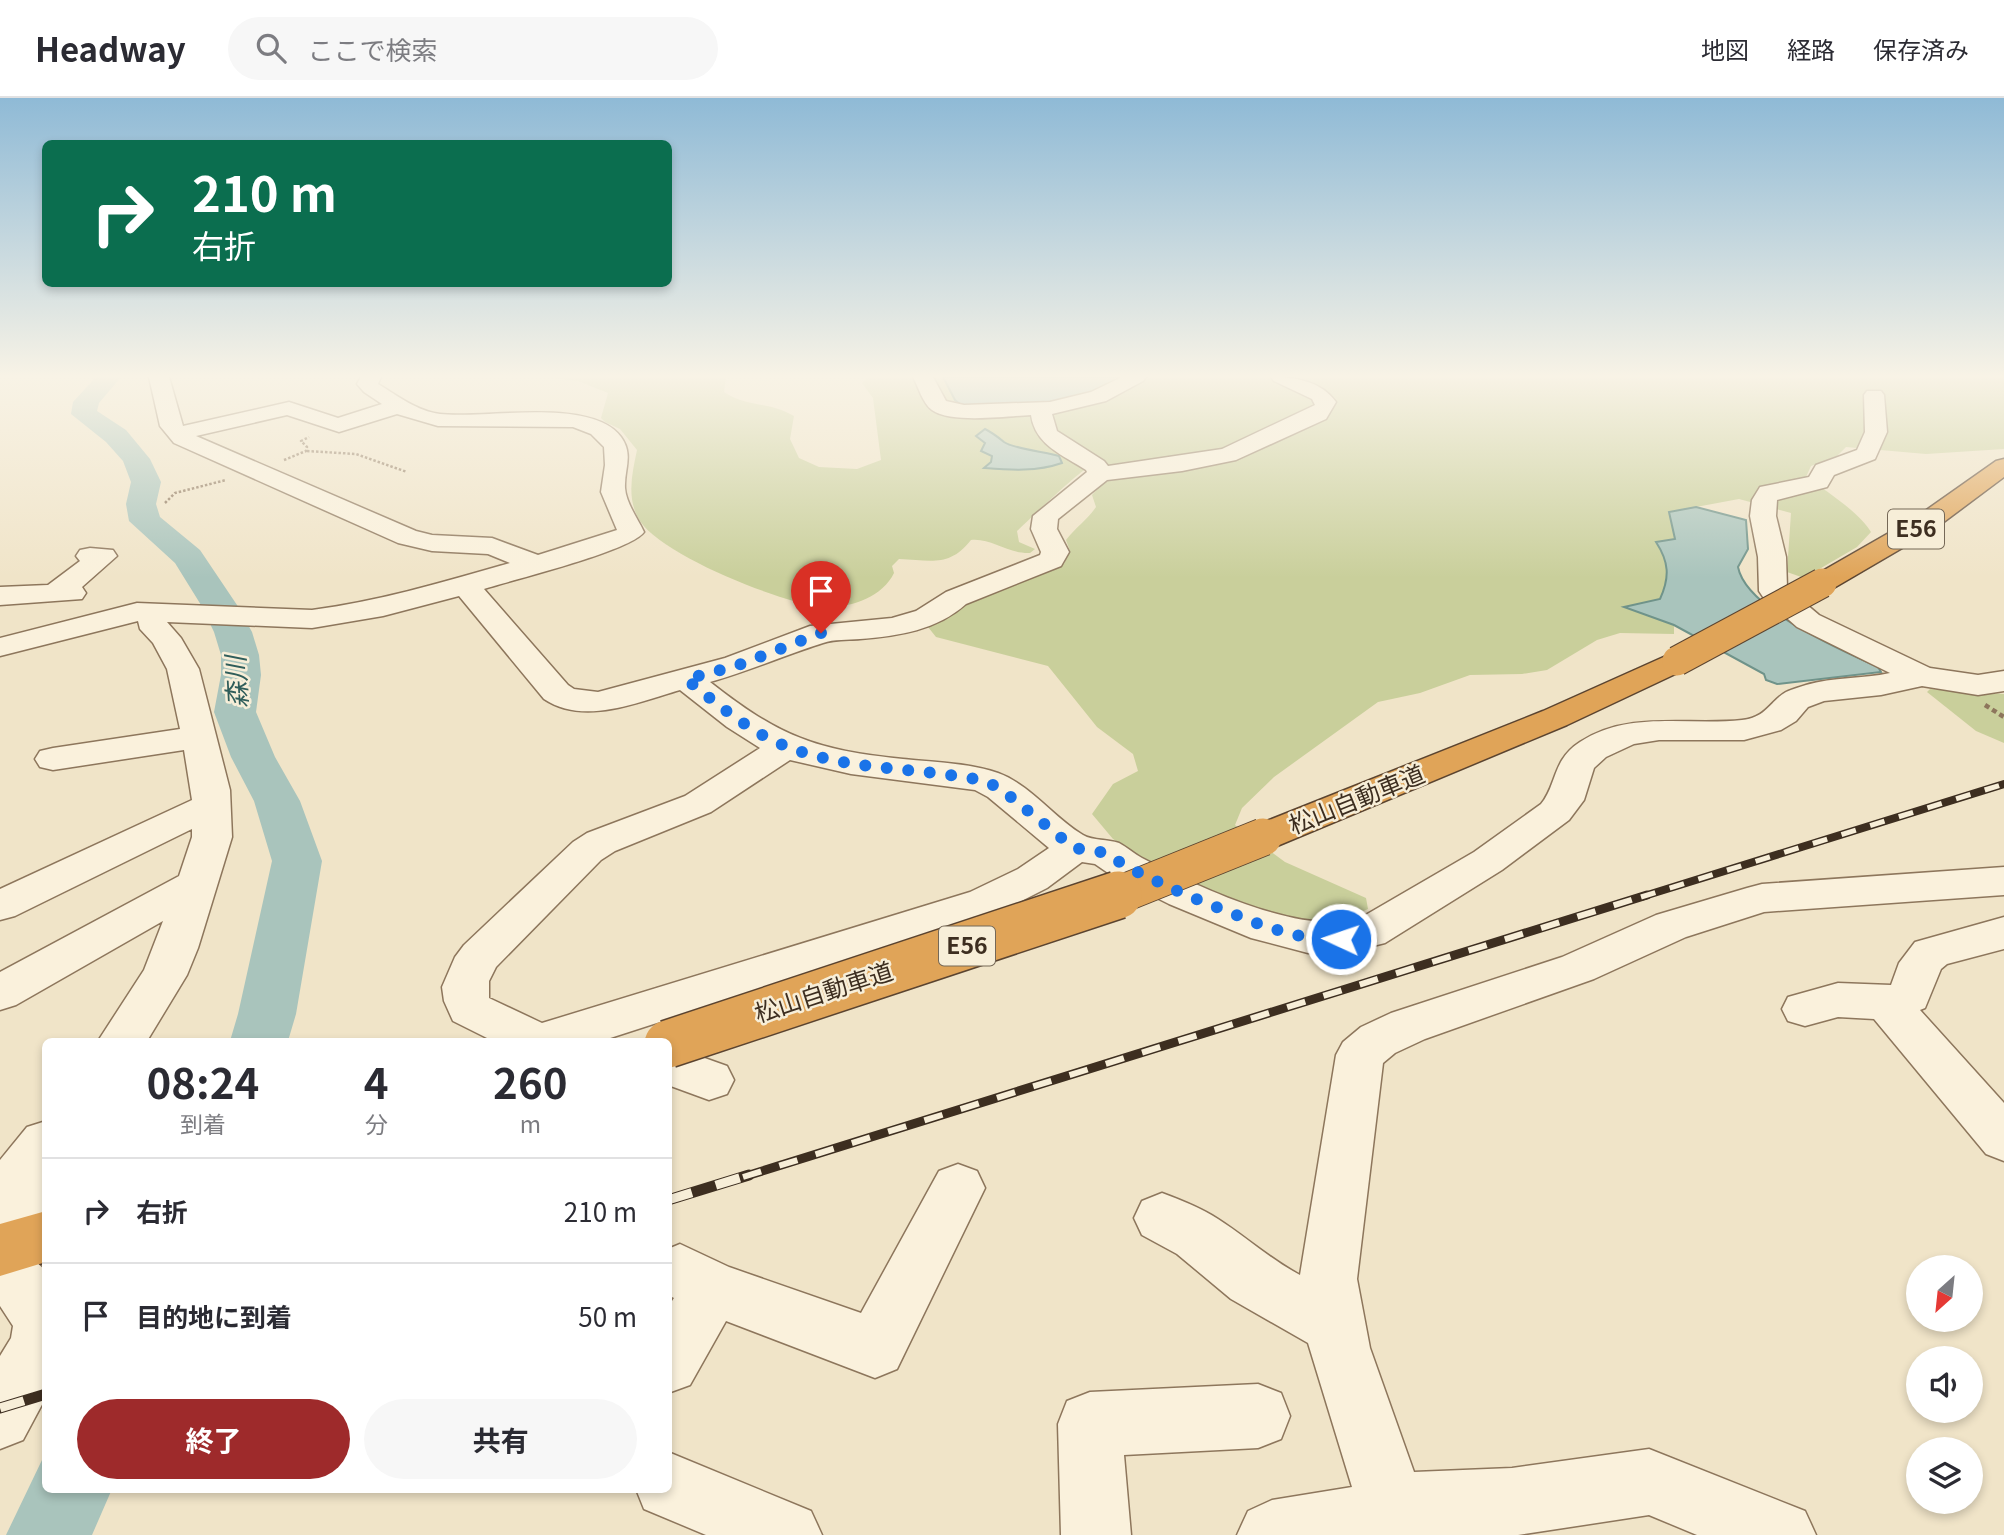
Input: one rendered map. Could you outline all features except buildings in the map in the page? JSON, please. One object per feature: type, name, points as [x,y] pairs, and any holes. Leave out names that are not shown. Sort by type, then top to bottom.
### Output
[{"type":"highway","name":"松山自動車道","points":[[672,1043],[1111,898],[1555,718],[1677,661],[1822,583],[1924,524],[2004,466]]},
{"type":"highway","points":[[0,1250],[42,1237]]},
{"type":"street","points":[[199,444],[407,537],[432,543],[492,546],[537,564]]},
{"type":"street","points":[[0,647],[125,613],[312,619],[333,617],[422,598],[627,535],[631,532],[612,489],[617,462],[615,444]]},
{"type":"street","points":[[1062,444],[1096,466],[1100,474]]},
{"type":"street","points":[[413,565],[471,583],[556,692],[565,698],[600,702],[736,666],[821,633],[894,627],[943,609],[956,598],[1051,560],[1055,552],[1044,529],[1046,516],[1100,474],[1182,464],[1228,455],[1253,444]]},
{"type":"street","points":[[1871,444],[1867,454],[1824,470],[1818,482],[1769,492],[1762,503],[1763,527],[1772,561],[1773,591],[1808,621],[1922,676],[1978,685],[2004,681]]},
{"type":"street","points":[[0,596],[63,593],[103,556],[90,556]]},
{"type":"street","points":[[124,1038],[164,975],[176,948],[212,837],[212,805],[183,669],[166,638],[155,629],[152,622],[164,614]]},
{"type":"street","points":[[686,679],[734,718],[787,746],[824,758],[985,781],[1001,789],[1074,848],[1107,853],[1125,866],[1184,894],[1266,927],[1308,938],[1341,939],[1370,932],[1488,861],[1534,829],[1560,806],[1575,769],[1593,749],[1626,735],[1659,730],[1744,730],[1769,723],[1784,714],[1796,699],[1818,692],[1881,685],[1922,676]]},
{"type":"street","points":[[53,759],[199,737]]},
{"type":"street","points":[[528,1038],[470,1009],[465,998],[464,985],[468,971],[480,956],[587,851],[601,842],[698,804],[787,746]]},
{"type":"street","points":[[0,906],[212,805]]},
{"type":"street","points":[[554,1038],[985,902],[1019,888],[1050,869],[1074,848]]},
{"type":"street","points":[[1392,1507],[1339,1348],[1328,1279],[1360,1055],[1378,1040],[1408,1026],[1578,968],[1671,926],[1762,898],[2004,881]]},
{"type":"street","points":[[0,993],[196,884]]},
{"type":"street","points":[[1805,1009],[1838,1000],[1887,1003],[1909,996],[1925,958],[1941,949],[1992,940],[2004,932]]},
{"type":"street","points":[[1887,1003],[2004,1139]]},
{"type":"street","points":[[0,1208],[19,1176],[42,1148]]},
{"type":"street","points":[[672,1351],[696,1280],[875,1348],[958,1188]]},
{"type":"street","points":[[0,1208],[42,1199]]},
{"type":"street","points":[[1162,1218],[1197,1236],[1252,1280],[1335,1326]]},
{"type":"street","points":[[0,1266],[25,1291],[42,1321]]},
{"type":"street","points":[[0,1417],[39,1348],[42,1334]]},
{"type":"street","points":[[1096,1535],[1090,1424],[1258,1416]]},
{"type":"street","points":[[1272,1535],[1352,1521],[1392,1507],[1511,1502],[1650,1482],[1782,1535]]},
{"type":"street","points":[[672,1487],[786,1535]]},
{"type":"path","points":[[306,451],[356,454],[374,463],[407,472]]},
{"type":"green space","points":[[632,444],[792,444],[799,458],[819,467],[857,469],[881,460],[879,444],[2004,444],[2004,449],[1926,454],[1846,447],[1837,456],[1811,466],[1806,477],[1850,509],[1871,532],[1857,547],[1804,578],[1787,572],[1791,513],[1739,499],[1669,512],[1676,539],[1657,542],[1667,570],[1660,599],[1625,607],[1674,625],[1674,634],[1620,633],[1597,640],[1547,670],[1522,674],[1470,675],[1420,693],[1378,702],[1274,777],[1242,808],[1235,825],[1285,862],[1366,898],[1368,909],[1339,922],[1312,928],[1271,920],[1140,857],[1113,839],[1092,814],[1113,784],[1138,771],[1133,754],[1097,727],[1048,666],[936,637],[928,627],[952,609],[992,589],[1064,564],[1070,551],[1066,540],[1096,507],[1092,495],[1103,483],[1135,471],[1133,468],[1093,467],[1075,477],[1017,531],[1019,542],[1035,549],[1030,553],[1014,551],[986,541],[971,540],[947,559],[899,559],[892,566],[894,573],[889,582],[873,595],[853,604],[821,607],[779,596],[724,575],[653,535],[640,521],[633,504],[631,486],[637,450]]},
{"type":"green space","points":[[1930,689],[2004,694],[2004,743],[1976,731],[1927,692]]},
{"type":"water","points":[[984,444],[1009,444],[1059,456],[1062,463],[1033,469],[984,468],[991,462],[992,456],[981,451]]},
{"type":"water","points":[[1696,507],[1746,520],[1748,549],[1738,567],[1745,583],[1758,598],[1797,626],[1878,667],[1881,672],[1777,684],[1766,680],[1764,674],[1674,625],[1624,607],[1660,599],[1667,570],[1664,556],[1656,542],[1675,539],[1669,512]]},
{"type":"waterway","name":"森川","points":[[123,444],[136,459],[146,482],[141,504],[145,521],[188,557],[233,632],[240,655],[241,675],[235,712],[253,757],[277,801],[297,861],[260,1038]]},
{"type":"waterway","name":"森川","points":[[48,1535],[69,1493]]},
{"type":"railway","points":[[1641,897],[2004,784]]},
{"type":"railway","points":[[743,1177],[1647,895]]},
{"type":"railway","points":[[672,1199],[749,1175]]},
{"type":"railway","points":[[0,1408],[42,1395]]},
{"type":"route","points":[[821,633],[736,666],[686,679],[734,718],[773,740],[798,750],[860,764],[935,772],[985,781],[1001,789],[1074,848],[1107,853],[1125,866],[1184,894],[1266,927],[1308,938],[1341,939]]}]
